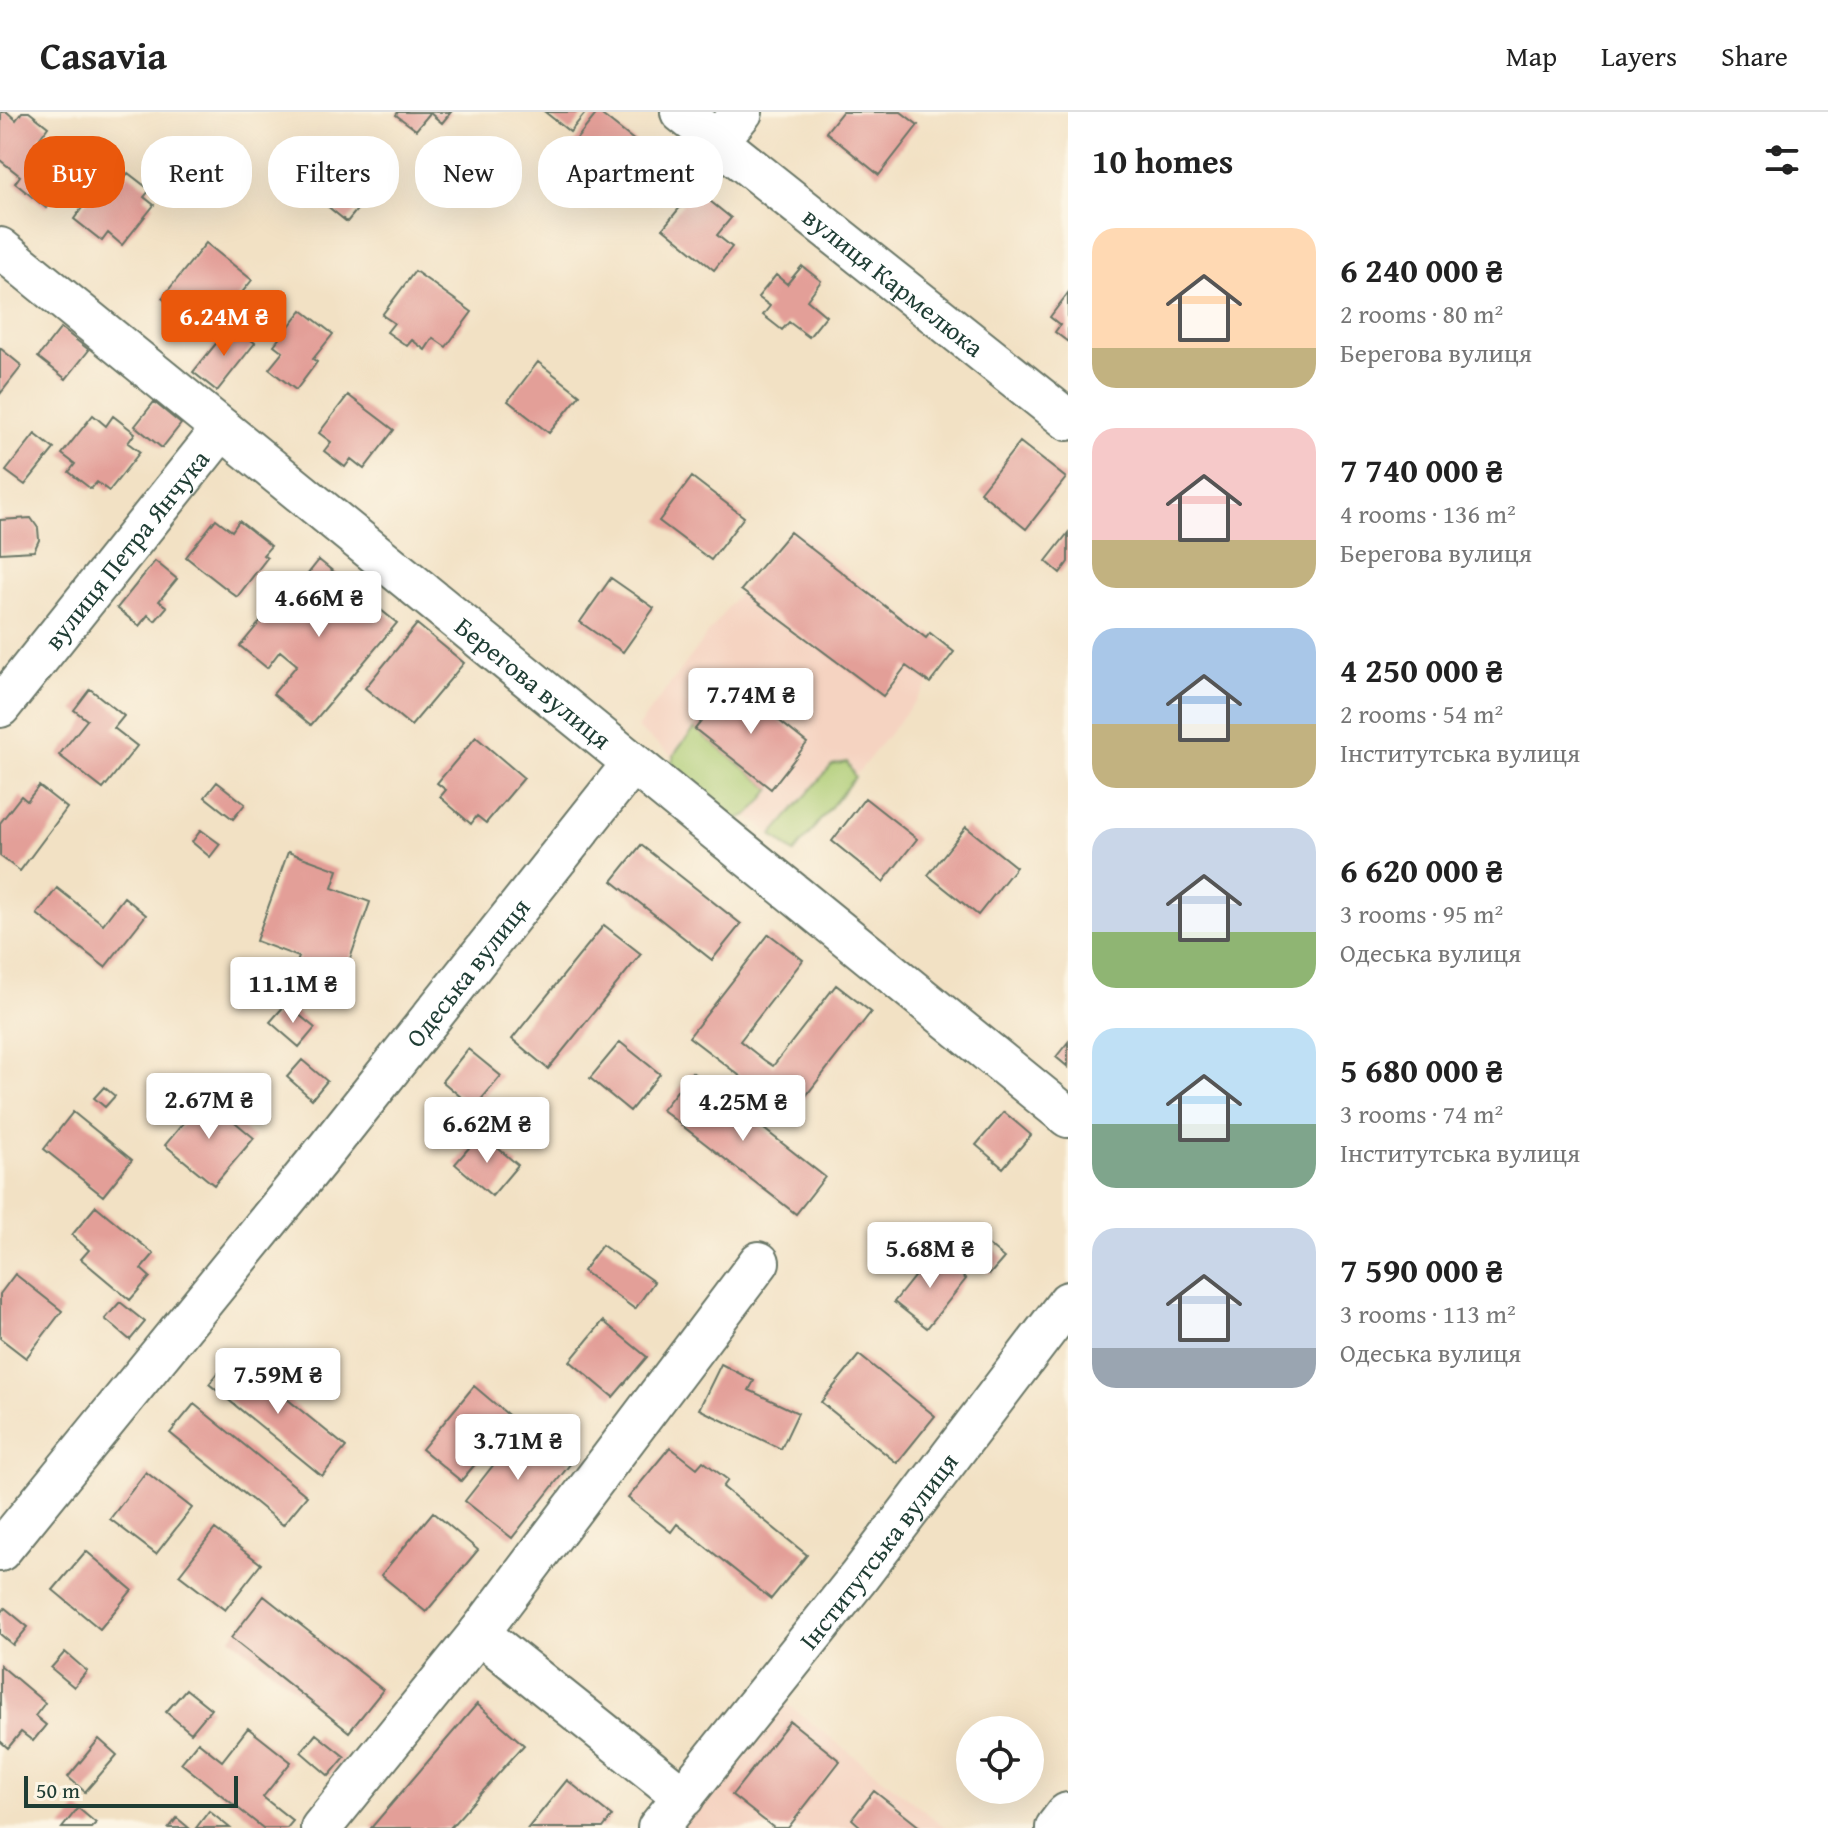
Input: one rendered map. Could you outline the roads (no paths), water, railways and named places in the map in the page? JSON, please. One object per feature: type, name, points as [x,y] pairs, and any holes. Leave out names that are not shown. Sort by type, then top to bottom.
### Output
[{"type":"highway","points":[[1058,1828],[1068,1815]]},
{"type":"street","name":"вулиця Кармелюка","points":[[681,112],[730,127],[1068,420]]},
{"type":"street","name":"Берегова вулиця","points":[[0,248],[1068,1117]]},
{"type":"street","name":"вулиця Петра Янчука","points":[[0,707],[222,429]]},
{"type":"street","name":"Одеська вулиця","points":[[0,1551],[322,1155],[632,764]]},
{"type":"street","points":[[321,1828],[479,1633],[759,1262]]},
{"type":"street","name":"Інститутська вулиця","points":[[658,1828],[858,1578],[1068,1302]]},
{"type":"street","points":[[479,1633],[684,1797]]}]
